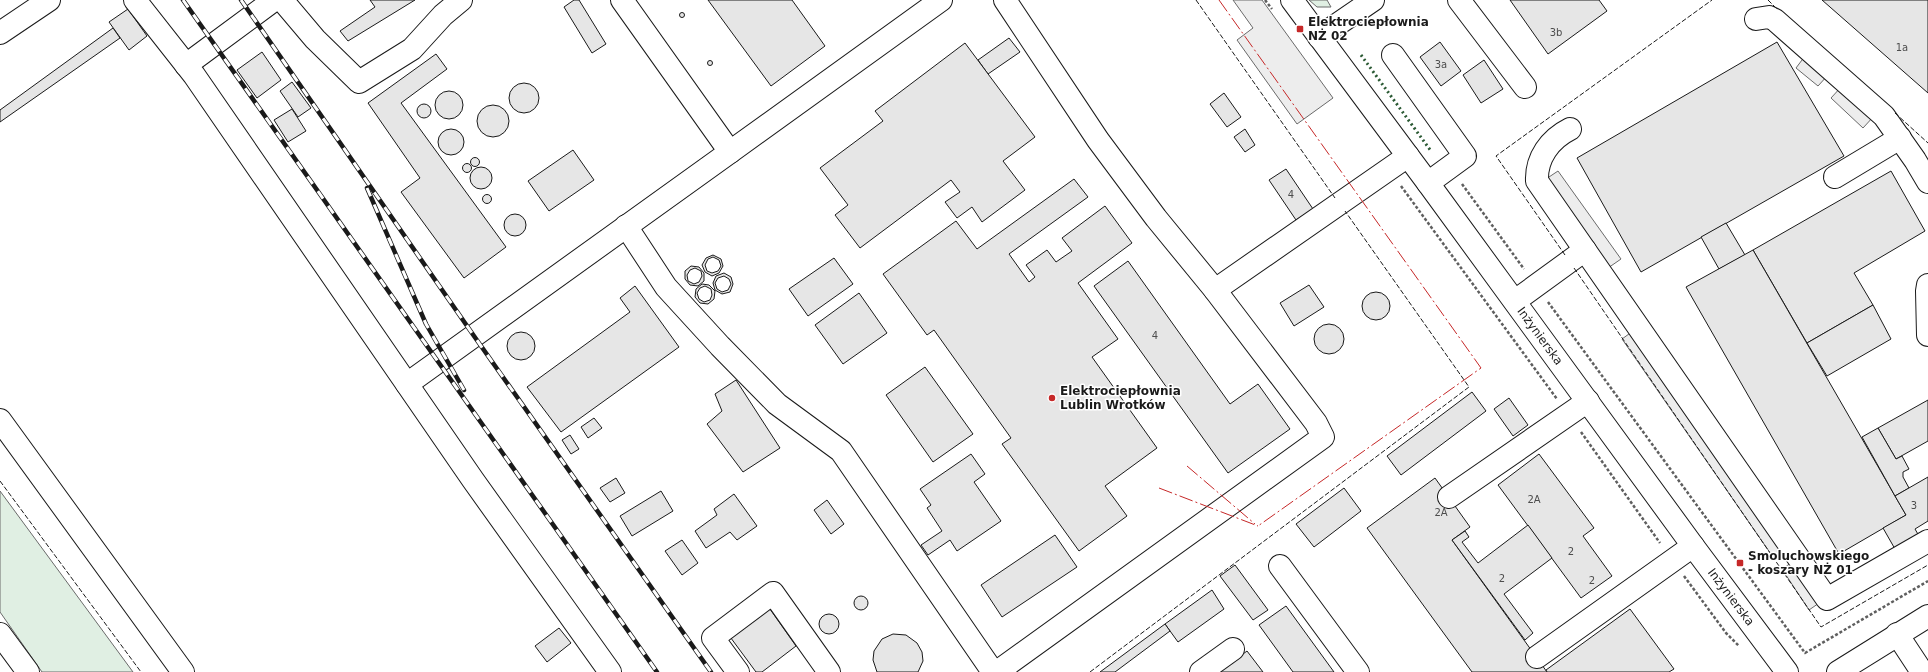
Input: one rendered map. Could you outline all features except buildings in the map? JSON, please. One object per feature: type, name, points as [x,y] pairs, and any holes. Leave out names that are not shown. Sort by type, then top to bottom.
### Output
[{"type":"street","points":[[0,33],[49,0]]},
{"type":"street","points":[[136,0],[186,65],[407,384],[610,672]]},
{"type":"street","points":[[186,65],[274,0]]},
{"type":"street","points":[[282,0],[315,39],[359,82],[412,49],[443,15],[461,0]]},
{"type":"street","points":[[622,0],[730,152]]},
{"type":"street","points":[[407,384],[942,0]]},
{"type":"street","points":[[997,672],[1323,437],[1316,423],[1216,290],[1156,218],[1098,140],[1005,0]]},
{"type":"street","name":"Inżynierska","points":[[1292,0],[1787,672]]},
{"type":"street","points":[[1319,37],[1372,0]]},
{"type":"street","points":[[1460,0],[1525,87]]},
{"type":"street","points":[[1756,19],[1769,17],[1775,20],[1884,116],[1928,182]]},
{"type":"street","points":[[1393,55],[1465,156],[1428,183]]},
{"type":"street","points":[[1570,129],[1554,139],[1546,148],[1539,160],[1537,181],[1828,599],[1928,541]]},
{"type":"street","points":[[1835,176],[1900,138]]},
{"type":"street","points":[[1216,290],[1408,156]]},
{"type":"street","points":[[626,226],[666,287],[720,346],[777,404],[841,451],[993,672]]},
{"type":"street","points":[[1515,301],[1585,250]]},
{"type":"street","points":[[1928,285],[1926,291],[1928,335]]},
{"type":"street","points":[[1449,497],[1588,401]]},
{"type":"street","points":[[0,420],[183,672]]},
{"type":"street","points":[[1537,657],[1693,546]]},
{"type":"street","points":[[1280,566],[1358,672]]},
{"type":"street","points":[[738,672],[713,638],[773,593],[829,672]]},
{"type":"street","points":[[1838,672],[1928,616]]},
{"type":"street","points":[[0,634],[28,672]]},
{"type":"street","points":[[1897,634],[1922,672]]},
{"type":"street","points":[[1201,672],[1233,649]]},
{"type":"path","points":[[1266,0],[1275,13]]},
{"type":"path","points":[[1450,167],[1749,576]]},
{"type":"path","points":[[1389,170],[1726,633],[1741,648]]},
{"type":"green space","points":[[1309,0],[1327,0],[1331,7],[1317,7]]},
{"type":"green space","points":[[0,491],[133,672],[42,672],[0,612]]},
{"type":"shaded area","points":[[1233,0],[1262,0],[1333,98],[1297,124],[1237,40],[1253,28]]},
{"type":"shaded area","points":[[1805,56],[1828,75],[1818,86],[1796,68]]},
{"type":"shaded area","points":[[1842,86],[1874,116],[1863,128],[1831,98]]},
{"type":"shaded area","points":[[1558,171],[1621,259],[1608,268],[1546,179]]},
{"type":"shaded area","points":[[1633,331],[1785,548],[1773,557],[1622,339]]},
{"type":"shaded area","points":[[1794,561],[1822,601],[1809,610],[1782,569]]},
{"type":"railway","points":[[183,0],[657,672]]},
{"type":"railway","points":[[241,0],[474,336],[711,672]]},
{"type":"railway","points":[[367,188],[426,324],[464,390]]},
{"type":"hedge","points":[[1361,55],[1431,151]]},
{"type":"fence","points":[[1196,0],[1335,198]]},
{"type":"fence","points":[[1565,255],[1496,156],[1712,0]]},
{"type":"fence","points":[[1768,0],[1778,10]]},
{"type":"fence","points":[[1895,113],[1928,143]]},
{"type":"fence","points":[[1090,672],[1469,387],[1345,211]]},
{"type":"fence","points":[[1574,268],[1821,627],[1928,565]]},
{"type":"fence","points":[[0,481],[141,672]]},
{"type":"power","points":[[1219,0],[1481,368],[1258,526]]},
{"type":"power","points":[[1187,466],[1255,524]]},
{"type":"power","points":[[1159,488],[1258,526]]},
{"type":"place","name":"Elektrociepłownia NŻ 02","points":[[1300,29]]},
{"type":"place","name":"Elektrociepłownia Lublin Wrotków","points":[[1052,398]]},
{"type":"place","name":"Smoluchowskiego - koszary NŻ 01","points":[[1740,563]]}]
